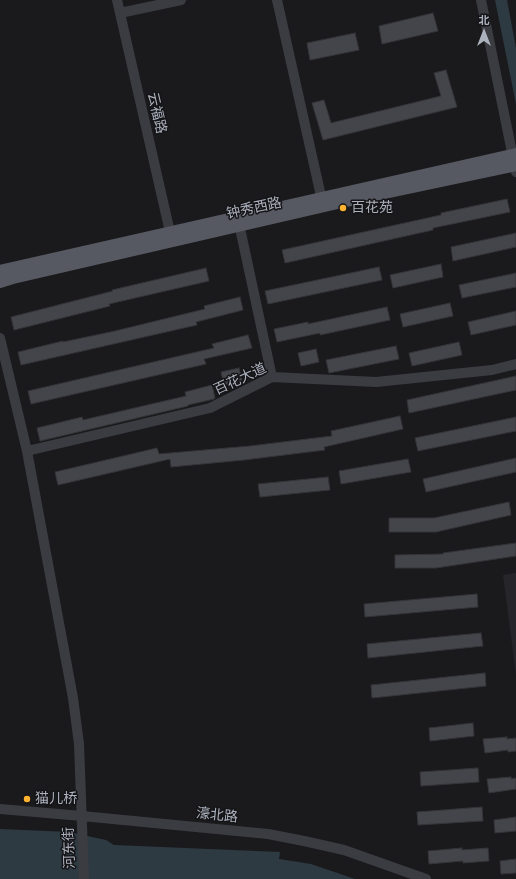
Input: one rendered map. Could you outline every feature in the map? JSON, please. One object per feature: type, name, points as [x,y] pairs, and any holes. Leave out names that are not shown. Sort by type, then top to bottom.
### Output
[{"type":"main road","name":"钟秀西路","points":[[0,282],[239,222],[515,162]]},
{"type":"main road","name":"钟秀西路","points":[[0,271],[170,232],[239,222]]},
{"type":"street","name":"云福路","points":[[117,0],[170,232]]},
{"type":"street","points":[[120,13],[181,0]]},
{"type":"street","points":[[277,0],[322,203]]},
{"type":"street","points":[[480,0],[515,162]]},
{"type":"street","points":[[239,222],[272,377]]},
{"type":"street","name":"河东街","points":[[0,338],[27,450],[73,698],[79,744],[84,879]]},
{"type":"street","name":"百花大道","points":[[27,450],[210,408],[272,377],[376,382],[492,370],[516,364]]},
{"type":"street","name":"濠北路","points":[[0,809],[268,834],[344,850],[426,879]]},
{"type":"shaded area","points":[[495,0],[507,0],[516,48],[516,104]]},
{"type":"shaded area","points":[[516,573],[516,675],[503,575]]},
{"type":"shaded area","points":[[0,829],[69,832],[106,840],[114,845],[280,852],[279,859],[311,864],[355,879],[0,879]]},
{"type":"building","points":[[433,13],[438,31],[382,44],[379,26]]},
{"type":"building","points":[[355,33],[359,50],[310,60],[307,43]]},
{"type":"building","points":[[446,70],[457,107],[323,140],[312,103],[324,100],[331,123],[441,96],[434,73]]},
{"type":"building","points":[[507,199],[510,212],[433,228],[433,230],[285,263],[282,250]]},
{"type":"building","points":[[516,233],[516,247],[453,261],[451,247]]},
{"type":"building","points":[[441,264],[443,277],[393,288],[390,275]]},
{"type":"building","points":[[379,267],[382,280],[268,304],[265,291]]},
{"type":"building","points":[[206,268],[209,281],[109,304],[110,306],[14,330],[11,317],[113,291],[112,290]]},
{"type":"building","points":[[516,273],[516,287],[462,298],[459,285]]},
{"type":"building","points":[[240,297],[243,310],[196,322],[197,325],[21,365],[18,352],[63,341],[115,331],[205,309],[204,306]]},
{"type":"building","points":[[450,303],[453,316],[403,327],[400,314]]},
{"type":"building","points":[[387,307],[390,320],[320,335],[320,333],[277,342],[274,329],[308,322],[308,324]]},
{"type":"building","points":[[516,311],[516,325],[471,335],[468,322]]},
{"type":"building","points":[[248,335],[252,348],[204,359],[206,364],[31,404],[28,391],[214,348],[212,344]]},
{"type":"building","points":[[459,342],[462,355],[412,366],[409,353]]},
{"type":"building","points":[[396,346],[399,359],[329,373],[326,360]]},
{"type":"building","points":[[316,349],[319,362],[301,366],[298,353]]},
{"type":"building","points":[[239,368],[242,381],[224,385],[221,372]]},
{"type":"building","points":[[516,376],[516,390],[409,413],[407,400]]},
{"type":"building","points":[[212,385],[214,399],[40,441],[37,428],[82,417],[83,420],[186,396],[185,392]]},
{"type":"building","points":[[400,416],[403,429],[324,447],[325,450],[171,467],[170,459],[58,485],[55,472],[157,448],[159,454],[250,446],[332,436],[331,431]]},
{"type":"building","points":[[516,417],[516,431],[418,451],[415,438]]},
{"type":"building","points":[[516,458],[516,472],[426,492],[423,479]]},
{"type":"building","points":[[408,459],[411,472],[341,484],[339,471]]},
{"type":"building","points":[[328,477],[330,490],[260,497],[258,484]]},
{"type":"building","points":[[509,502],[511,515],[436,532],[389,532],[389,518],[434,518]]},
{"type":"building","points":[[516,543],[516,556],[436,568],[395,568],[395,555],[443,554]]},
{"type":"building","points":[[477,594],[478,607],[365,617],[364,604]]},
{"type":"building","points":[[481,633],[483,646],[368,658],[367,644]]},
{"type":"building","points":[[485,673],[486,686],[372,698],[371,685]]},
{"type":"building","points":[[473,723],[474,736],[430,741],[429,728]]},
{"type":"building","points":[[507,737],[507,739],[516,738],[516,751],[508,752],[508,750],[485,753],[483,739]]},
{"type":"building","points":[[478,768],[479,782],[421,786],[420,772]]},
{"type":"building","points":[[511,777],[511,779],[516,778],[516,789],[489,793],[487,779]]},
{"type":"building","points":[[482,807],[483,821],[418,825],[417,812]]},
{"type":"building","points":[[516,817],[516,831],[495,833],[494,820]]},
{"type":"building","points":[[462,848],[462,850],[488,848],[489,861],[463,863],[463,861],[429,864],[428,851]]},
{"type":"building","points":[[516,859],[516,873],[501,874],[500,861]]},
{"type":"place","name":"百花苑","points":[[343,208]]},
{"type":"place","name":"猫儿桥","points":[[27,799]]}]
